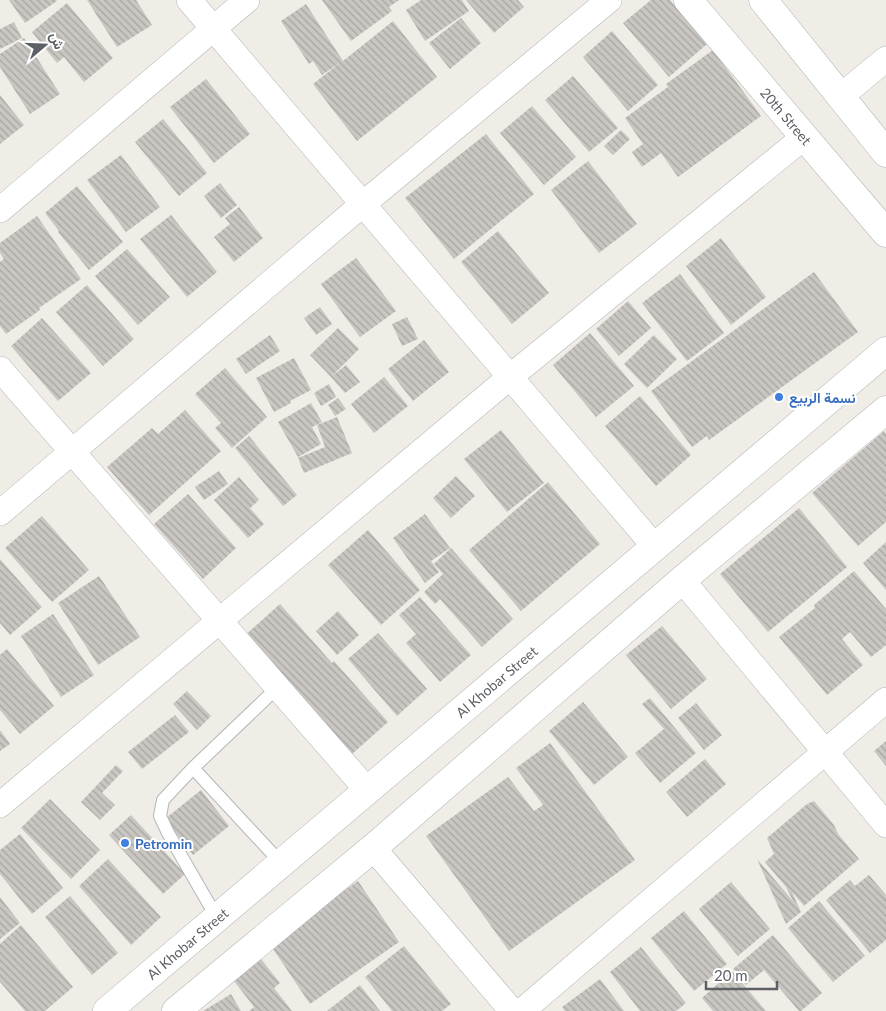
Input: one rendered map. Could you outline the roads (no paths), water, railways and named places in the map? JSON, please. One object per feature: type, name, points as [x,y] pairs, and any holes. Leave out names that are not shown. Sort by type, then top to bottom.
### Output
[{"type":"street","points":[[189,0],[655,547]]},
{"type":"street","points":[[0,210],[247,0]]},
{"type":"street","points":[[0,513],[363,204],[609,0]]},
{"type":"street","name":"20th Street","points":[[688,0],[886,233]]},
{"type":"street","points":[[763,0],[886,153]]},
{"type":"street","points":[[841,96],[886,59]]},
{"type":"street","points":[[0,805],[510,377],[804,137]]},
{"type":"street","name":"Al Khobar Street","points":[[107,1011],[886,351]]},
{"type":"street","points":[[0,369],[368,791]]},
{"type":"street","points":[[176,1011],[373,848],[682,580],[886,410]]},
{"type":"street","points":[[682,580],[886,825]]},
{"type":"street","points":[[522,1011],[886,700]]},
{"type":"street","points":[[373,848],[512,1011]]},
{"type":"lane","points":[[217,918],[160,816],[162,800],[278,688]]},
{"type":"lane","points":[[193,768],[282,864]]},
{"type":"place","name":"نسمة الربيع","points":[[779,397]]},
{"type":"place","name":"Petromin","points":[[125,843]]}]
